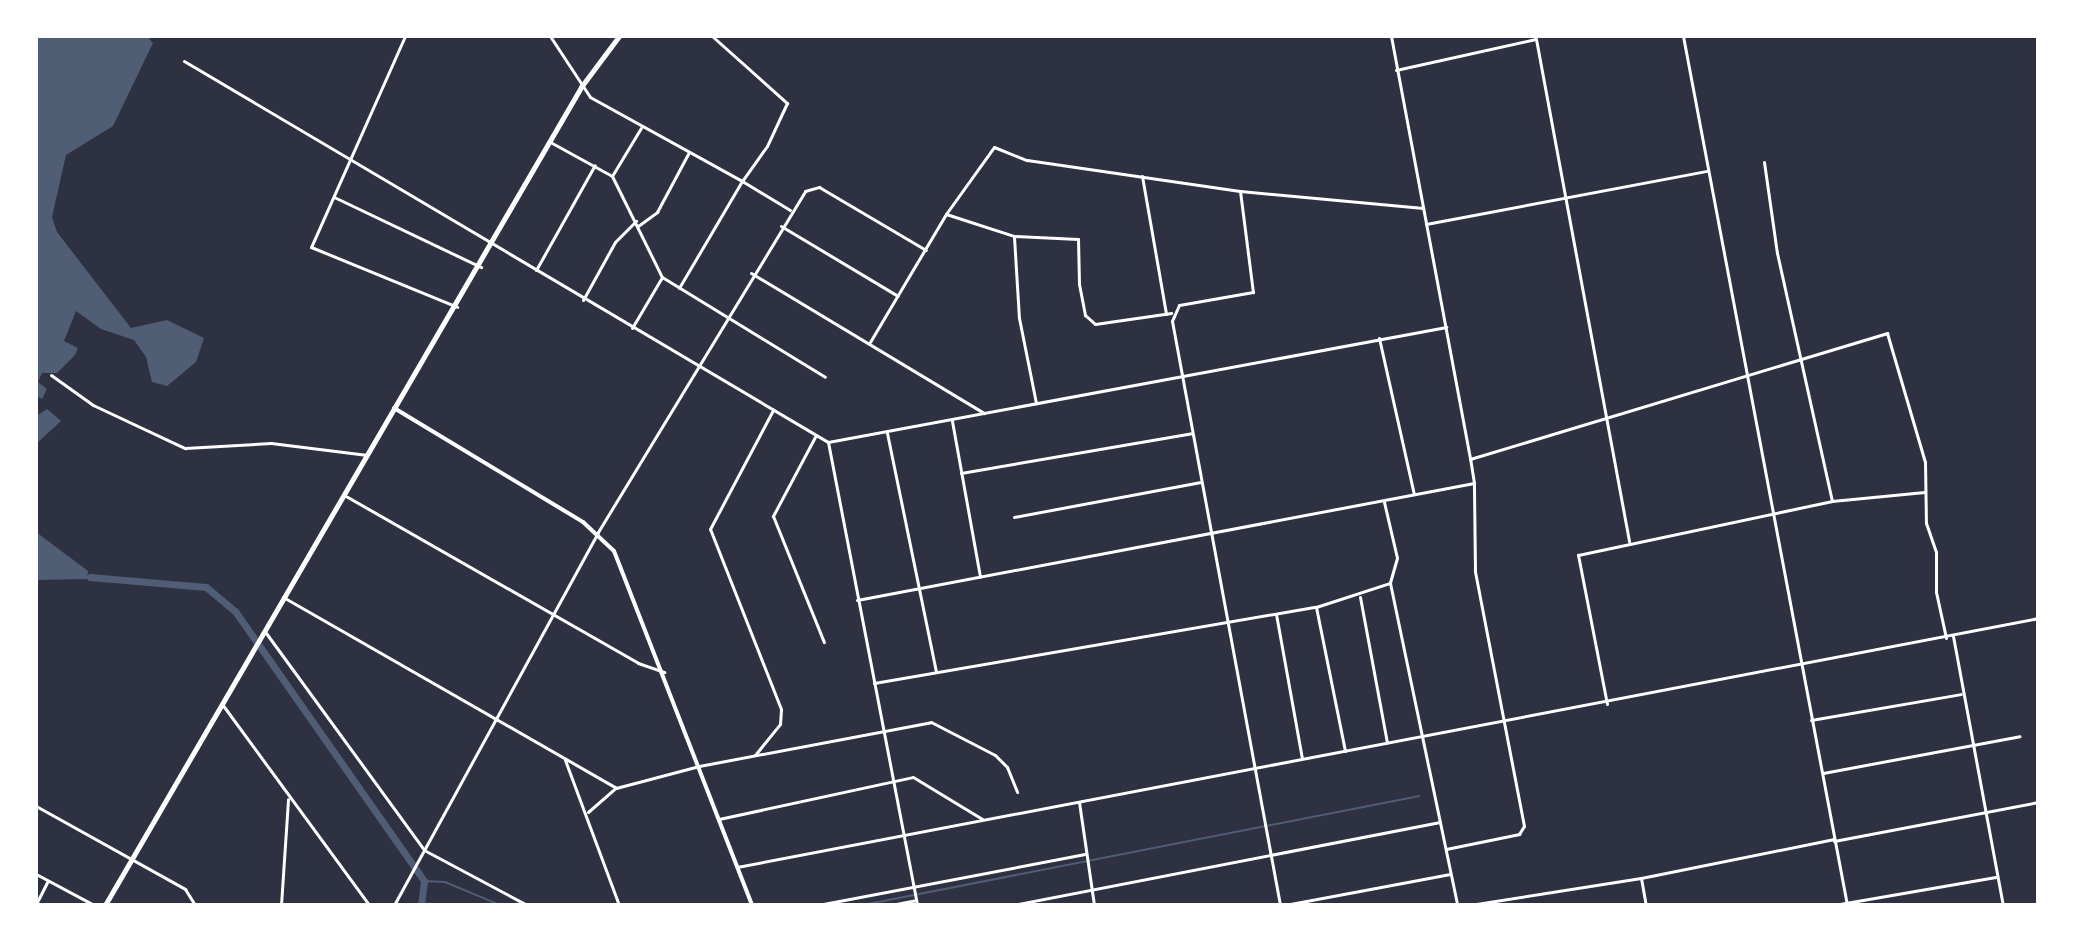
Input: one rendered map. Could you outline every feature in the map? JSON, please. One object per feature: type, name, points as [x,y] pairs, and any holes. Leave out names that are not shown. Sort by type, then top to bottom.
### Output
[{"type":"main road","points":[[105,905],[394,408],[481,267],[581,87],[619,36]]},
{"type":"street","points":[[405,36],[311,247],[457,307]]},
{"type":"street","points":[[550,36],[581,87],[642,127],[790,210]]},
{"type":"street","points":[[679,288],[742,181],[767,146],[787,103],[712,36]]},
{"type":"street","points":[[1391,36],[1474,483],[1475,571],[1522,831],[1446,849]]},
{"type":"street","points":[[1683,36],[1847,904]]},
{"type":"street","points":[[1396,70],[1536,39],[1629,541]]},
{"type":"street","points":[[184,61],[583,300],[828,442],[952,421],[1180,372],[1446,327]]},
{"type":"street","points":[[612,176],[642,127]]},
{"type":"street","points":[[552,143],[612,176],[662,277],[825,377]]},
{"type":"street","points":[[870,342],[946,214],[994,147],[1027,160],[1240,191],[1423,208]]},
{"type":"street","points":[[638,226],[657,212],[689,152]]},
{"type":"street","points":[[1764,162],[1777,253],[1832,501]]},
{"type":"street","points":[[535,271],[595,165]]},
{"type":"street","points":[[1426,224],[1707,171]]},
{"type":"street","points":[[1142,176],[1166,314]]},
{"type":"street","points":[[394,905],[598,532],[780,225],[805,191],[819,187],[926,250]]},
{"type":"street","points":[[946,214],[1014,236],[1078,239],[1080,292],[1085,315],[1095,324],[1166,314],[1179,305],[1253,292],[1240,191]]},
{"type":"street","points":[[334,197],[481,267]]},
{"type":"street","points":[[583,300],[615,242],[636,221]]},
{"type":"street","points":[[780,225],[898,296]]},
{"type":"street","points":[[1014,236],[1019,318],[1036,403]]},
{"type":"street","points":[[751,273],[986,414]]},
{"type":"street","points":[[632,328],[662,277]]},
{"type":"street","points":[[1172,312],[1180,372],[1282,905],[1450,874]]},
{"type":"street","points":[[1470,459],[1609,420],[1887,333],[1925,462],[1925,492],[1946,638]]},
{"type":"street","points":[[1379,338],[1414,494]]},
{"type":"street","points":[[51,375],[93,405],[185,448],[283,444],[367,455]]},
{"type":"street","points":[[394,408],[598,532],[614,551],[664,672],[752,905]]},
{"type":"street","points":[[755,755],[780,724],[781,709],[710,529],[773,410]]},
{"type":"street","points":[[952,421],[980,577]]},
{"type":"street","points":[[887,433],[936,672]]},
{"type":"street","points":[[961,473],[1192,433]]},
{"type":"street","points":[[816,435],[773,516],[824,642]]},
{"type":"street","points":[[828,442],[916,900],[891,905]]},
{"type":"street","points":[[1014,517],[1201,482]]},
{"type":"street","points":[[857,600],[1474,483]]},
{"type":"street","points":[[1607,704],[1578,555],[1629,541],[1832,501],[1925,492]]},
{"type":"street","points":[[344,495],[638,663],[664,672]]},
{"type":"street","points":[[1383,500],[1397,558],[1390,583],[1457,905]]},
{"type":"street","points":[[874,683],[1226,619],[1316,607],[1360,597],[1390,583]]},
{"type":"street","points":[[283,597],[616,788]]},
{"type":"street","points":[[1360,597],[1387,743]]},
{"type":"street","points":[[1316,607],[1345,751]]},
{"type":"street","points":[[1276,614],[1302,758]]},
{"type":"street","points":[[737,867],[902,833],[1801,667],[2038,618]]},
{"type":"street","points":[[262,632],[424,850],[527,905]]},
{"type":"street","points":[[1953,636],[1983,813],[2003,905]]},
{"type":"street","points":[[1811,720],[1961,694]]},
{"type":"street","points":[[222,704],[288,799],[369,905]]},
{"type":"street","points":[[588,812],[616,788],[699,766],[931,722],[947,726],[1002,761],[1017,792]]},
{"type":"street","points":[[1822,774],[2020,736]]},
{"type":"street","points":[[563,757],[588,812],[599,857],[619,905]]},
{"type":"street","points":[[719,819],[921,778],[982,819]]},
{"type":"street","points":[[281,905],[288,799]]},
{"type":"street","points":[[1079,802],[1094,905]]},
{"type":"street","points":[[1470,905],[1641,878],[2038,802]]},
{"type":"street","points":[[36,806],[185,889],[195,905]]},
{"type":"street","points":[[1013,905],[1440,822]]},
{"type":"street","points":[[818,905],[1086,855]]},
{"type":"street","points":[[36,874],[94,905]]},
{"type":"street","points":[[1834,905],[1998,877]]},
{"type":"street","points":[[1641,878],[1646,905]]},
{"type":"street","points":[[36,904],[48,881]]},
{"type":"water","points":[[36,36],[147,36],[153,43],[113,126],[66,155],[52,217],[57,232],[131,328],[167,320],[204,338],[196,362],[167,386],[152,382],[146,357],[134,340],[101,329],[76,311],[64,341],[78,348],[75,355],[57,373],[42,373],[38,382],[47,389],[42,399],[36,396]]},
{"type":"water","points":[[47,409],[61,421],[36,444],[36,416]]},
{"type":"water","points":[[36,532],[88,571],[87,579],[36,580]]},
{"type":"waterway","points":[[90,577],[206,587],[235,611],[424,881],[421,905]]},
{"type":"waterway","points":[[863,905],[1419,796]]},
{"type":"waterway","points":[[424,881],[445,882],[500,905]]}]
